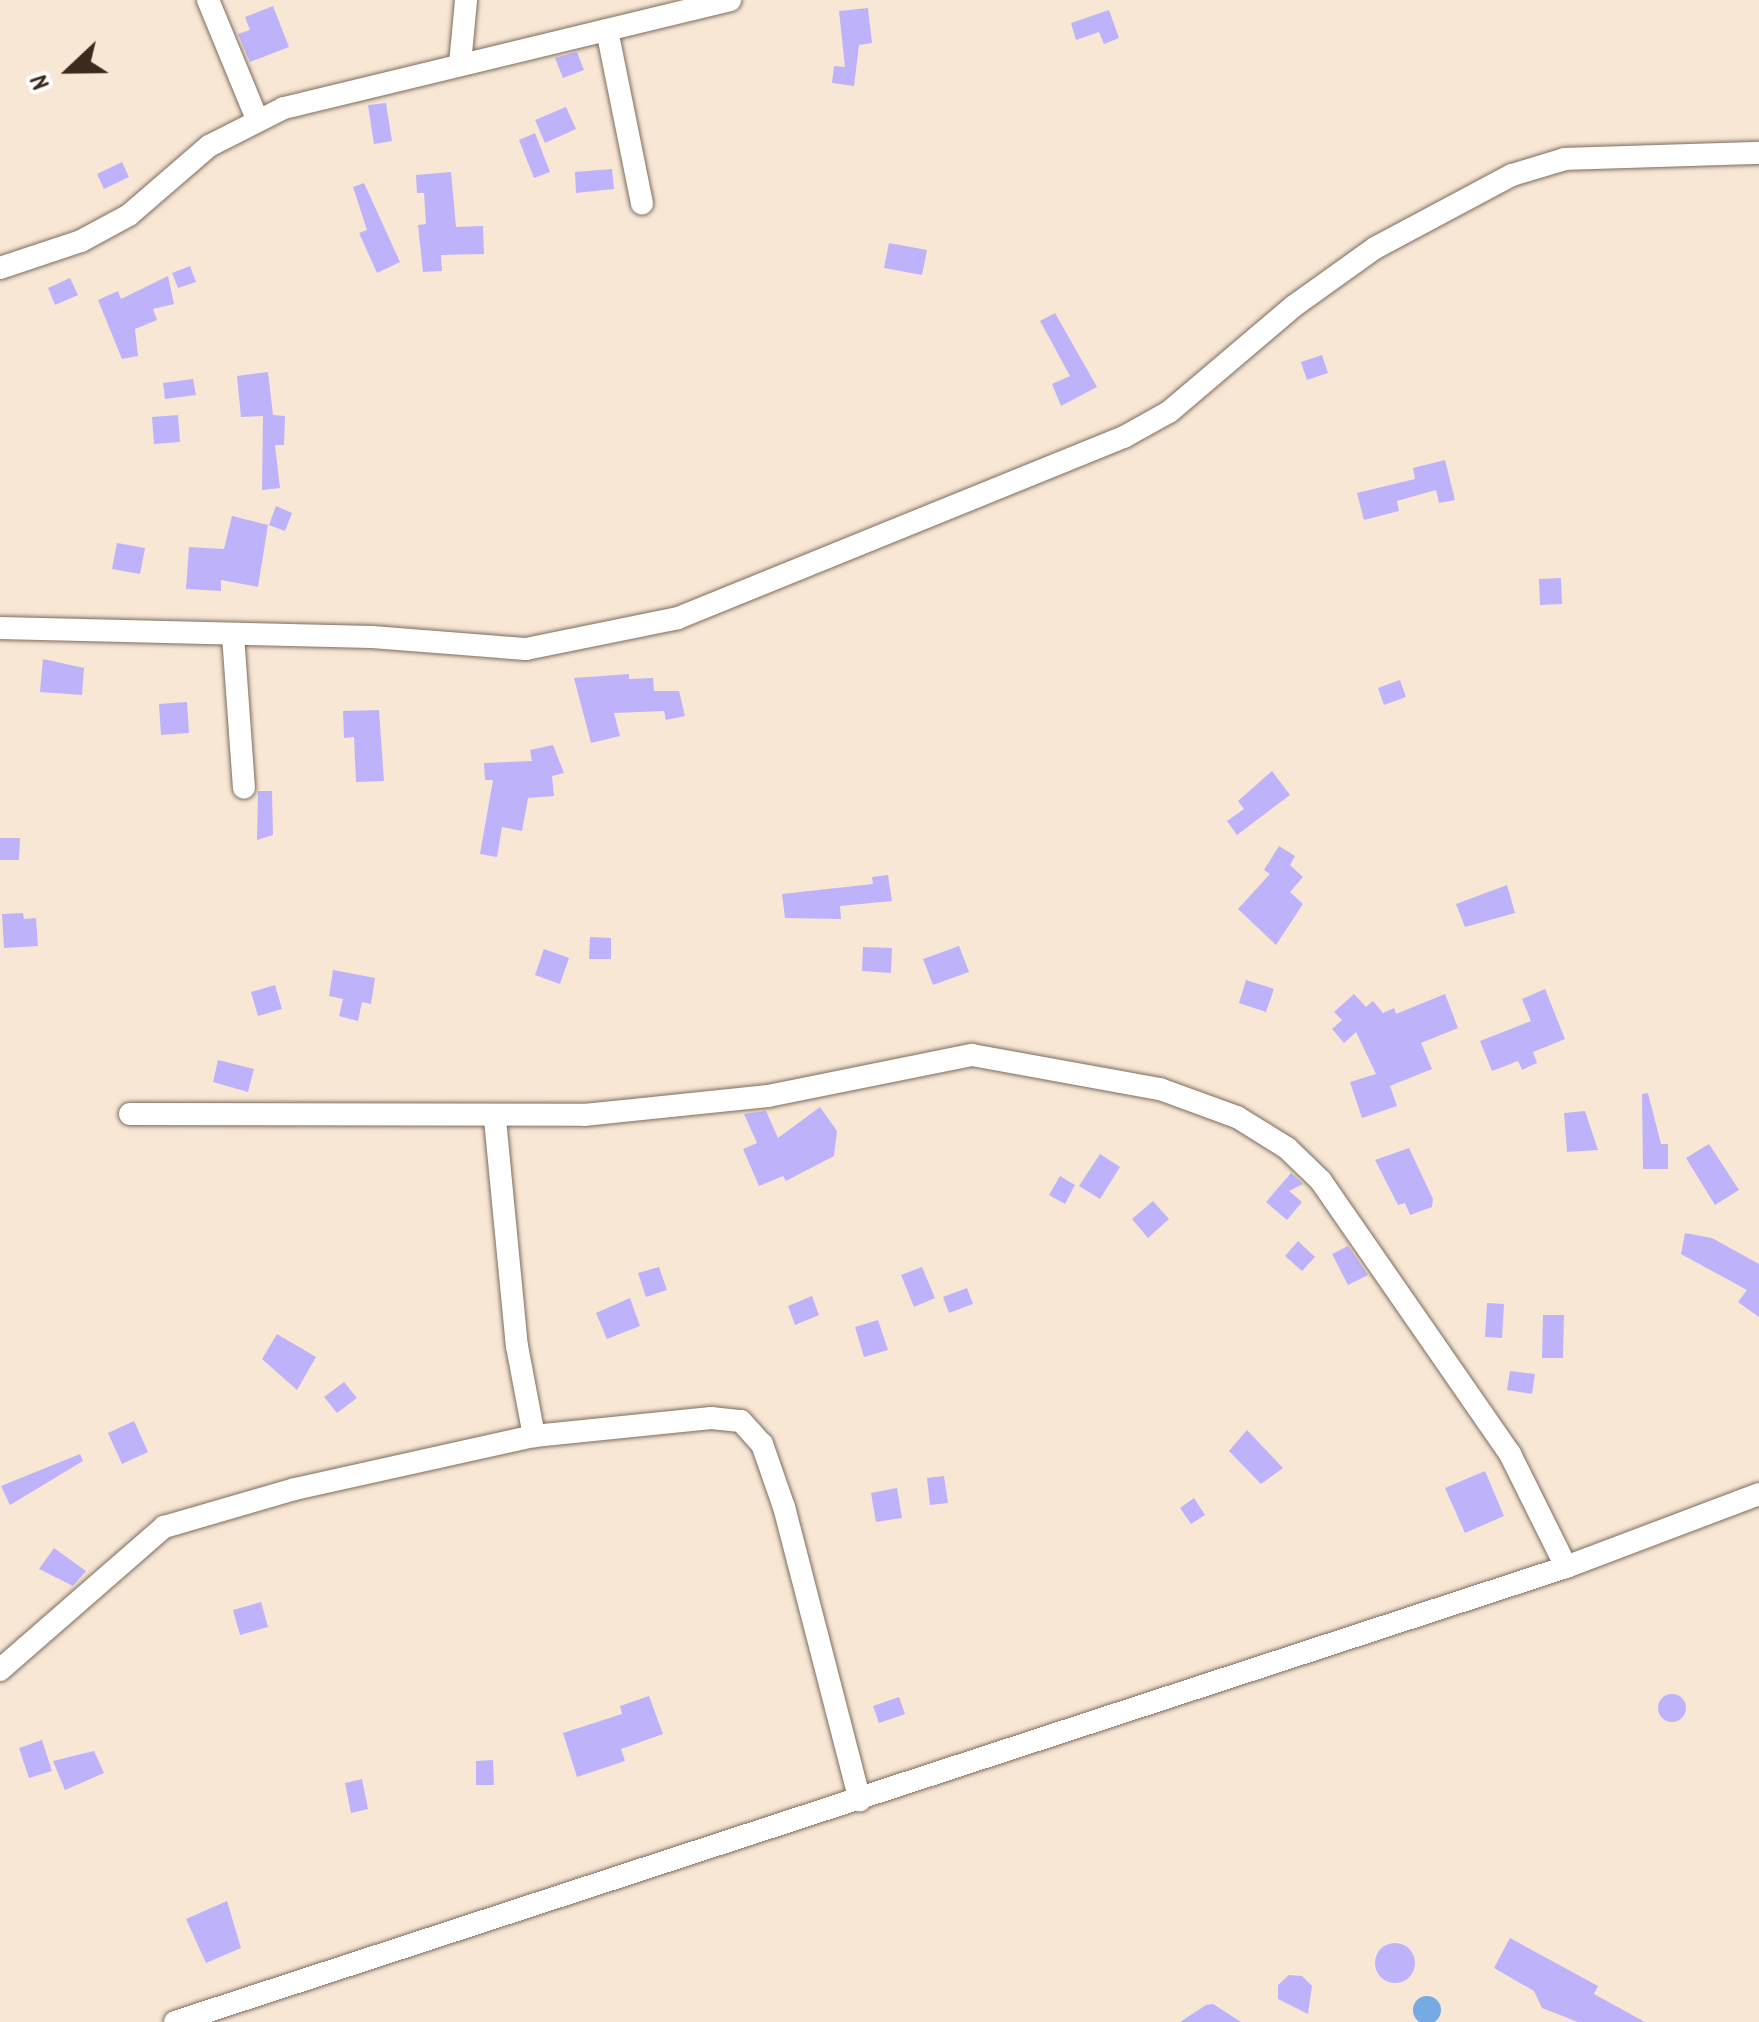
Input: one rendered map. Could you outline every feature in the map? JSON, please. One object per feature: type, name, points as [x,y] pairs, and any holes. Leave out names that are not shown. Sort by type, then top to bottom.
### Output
[{"type":"street","points":[[208,0],[257,119]]},
{"type":"street","points":[[460,64],[466,0]]},
{"type":"street","points":[[0,268],[82,241],[129,215],[209,146],[257,119],[460,64],[730,0]]},
{"type":"street","points":[[607,30],[642,202]]},
{"type":"street","points":[[0,628],[526,649],[678,618],[1124,437],[1169,412],[1294,306],[1375,248],[1512,175],[1565,159],[1759,153]]},
{"type":"street","points":[[233,635],[244,788]]},
{"type":"street","points":[[130,1114],[495,1118],[768,1096],[972,1055],[1160,1088],[1237,1117],[1288,1148],[1320,1181],[1510,1454],[1566,1566]]},
{"type":"street","points":[[495,1118],[516,1346],[534,1436]]},
{"type":"street","points":[[0,1670],[164,1528],[294,1489],[534,1436],[711,1418],[741,1421],[762,1444],[784,1507],[860,1800]]},
{"type":"street","points":[[175,2022],[1566,1566],[1759,1494]]},
{"type":"water","points":[[1427,1996],[1437,2000],[1441,2010],[1437,2020],[1427,2024],[1417,2020],[1413,2010],[1417,2000]]},
{"type":"building","points":[[273,6],[289,47],[250,62],[238,34],[250,30],[245,17]]},
{"type":"building","points":[[868,8],[872,43],[859,45],[854,86],[832,83],[834,66],[845,67],[839,11]]},
{"type":"building","points":[[1109,10],[1119,38],[1104,44],[1099,32],[1076,40],[1071,23]]},
{"type":"building","points":[[577,52],[584,70],[563,78],[555,58]]},
{"type":"building","points":[[386,103],[392,141],[374,144],[368,105]]},
{"type":"building","points":[[566,107],[576,129],[545,143],[535,120]]},
{"type":"building","points":[[535,133],[550,172],[534,178],[519,140]]},
{"type":"building","points":[[122,162],[129,177],[104,189],[97,174]]},
{"type":"building","points":[[612,169],[614,189],[576,193],[575,172]]},
{"type":"building","points":[[451,172],[456,227],[483,226],[484,254],[441,255],[442,271],[423,272],[418,225],[426,224],[424,193],[417,193],[416,175]]},
{"type":"building","points":[[364,183],[400,262],[377,273],[359,233],[367,230],[353,187]]},
{"type":"building","points":[[889,243],[927,250],[922,275],[884,268]]},
{"type":"building","points":[[190,266],[196,282],[178,288],[172,273]]},
{"type":"building","points":[[168,276],[174,304],[153,309],[157,320],[135,329],[138,356],[122,359],[98,300],[118,291],[121,299]]},
{"type":"building","points":[[70,278],[78,295],[55,305],[48,288]]},
{"type":"building","points":[[1055,313],[1097,387],[1061,406],[1052,384],[1070,376],[1040,321]]},
{"type":"building","points":[[1322,355],[1328,373],[1307,380],[1301,362]]},
{"type":"building","points":[[268,372],[273,415],[285,416],[284,445],[275,445],[280,488],[262,490],[263,416],[241,417],[237,376]]},
{"type":"building","points":[[193,379],[196,395],[165,399],[163,383]]},
{"type":"building","points":[[178,415],[180,442],[154,444],[152,417]]},
{"type":"building","points":[[1445,460],[1455,500],[1439,503],[1436,490],[1397,501],[1399,511],[1364,520],[1357,493],[1415,479],[1413,468]]},
{"type":"building","points":[[276,506],[292,513],[285,531],[269,525]]},
{"type":"building","points":[[232,516],[268,525],[258,587],[221,580],[221,591],[186,589],[189,547],[224,549]]},
{"type":"building","points":[[117,543],[145,548],[140,574],[112,569]]},
{"type":"building","points":[[1561,578],[1562,604],[1540,605],[1539,579]]},
{"type":"building","points":[[43,659],[84,668],[82,695],[40,692]]},
{"type":"building","points":[[629,674],[629,679],[653,678],[654,691],[679,691],[685,716],[666,720],[664,711],[614,713],[620,736],[591,743],[574,678]]},
{"type":"building","points":[[1400,680],[1406,697],[1384,705],[1378,688]]},
{"type":"building","points":[[187,702],[189,733],[161,735],[159,704]]},
{"type":"building","points":[[379,710],[384,781],[356,782],[354,737],[344,738],[343,711]]},
{"type":"building","points":[[553,745],[564,773],[552,776],[554,796],[528,798],[522,831],[502,827],[497,857],[480,854],[493,780],[485,780],[484,763],[532,761],[530,750]]},
{"type":"building","points":[[1272,771],[1290,795],[1237,835],[1227,821],[1244,809],[1238,801]]},
{"type":"building","points":[[258,791],[272,791],[273,835],[257,840]]},
{"type":"building","points":[[0,838],[20,838],[19,860],[0,860]]},
{"type":"building","points":[[1279,846],[1295,856],[1290,865],[1303,877],[1290,892],[1303,904],[1276,945],[1238,909],[1270,874],[1264,870]]},
{"type":"building","points":[[888,875],[892,901],[840,906],[841,919],[785,918],[782,894],[873,884],[872,877]]},
{"type":"building","points":[[1507,885],[1515,913],[1465,927],[1456,904]]},
{"type":"building","points":[[23,913],[24,919],[36,918],[38,946],[4,948],[2,914]]},
{"type":"building","points":[[590,937],[611,938],[611,959],[589,959]]},
{"type":"building","points":[[959,946],[969,972],[933,985],[923,959]]},
{"type":"building","points":[[863,947],[892,948],[891,973],[862,971]]},
{"type":"building","points":[[544,949],[569,958],[560,984],[535,975]]},
{"type":"building","points":[[333,970],[375,978],[371,1004],[362,1002],[358,1021],[339,1016],[343,999],[329,996]]},
{"type":"building","points":[[1246,980],[1274,989],[1266,1012],[1239,1003]]},
{"type":"building","points":[[275,985],[282,1009],[258,1016],[251,992]]},
{"type":"building","points":[[1545,989],[1565,1039],[1533,1052],[1537,1063],[1522,1070],[1518,1061],[1492,1071],[1480,1041],[1531,1021],[1522,999]]},
{"type":"building","points":[[1354,994],[1366,1007],[1373,1001],[1383,1013],[1394,1008],[1396,1014],[1445,994],[1458,1028],[1421,1043],[1432,1069],[1390,1086],[1397,1106],[1362,1118],[1350,1082],[1376,1074],[1356,1032],[1344,1043],[1332,1029],[1342,1020],[1334,1012]]},
{"type":"building","points":[[218,1060],[254,1069],[248,1092],[213,1082]]},
{"type":"building","points":[[1648,1093],[1661,1144],[1668,1144],[1668,1169],[1643,1169],[1642,1094]]},
{"type":"building","points":[[820,1107],[837,1131],[834,1156],[786,1181],[783,1176],[759,1186],[743,1149],[757,1143],[744,1114],[766,1111],[778,1138]]},
{"type":"building","points":[[1585,1111],[1598,1150],[1567,1152],[1564,1113]]},
{"type":"building","points":[[1709,1144],[1739,1190],[1715,1205],[1686,1158]]},
{"type":"building","points":[[1409,1148],[1433,1199],[1432,1207],[1410,1215],[1405,1203],[1398,1205],[1375,1160]]},
{"type":"building","points":[[1100,1154],[1120,1167],[1100,1199],[1079,1186]]},
{"type":"building","points":[[1291,1173],[1303,1184],[1289,1191],[1302,1202],[1287,1220],[1266,1202]]},
{"type":"building","points":[[1060,1176],[1075,1185],[1065,1204],[1049,1195]]},
{"type":"building","points":[[1153,1201],[1169,1219],[1148,1238],[1132,1219]]},
{"type":"building","points":[[1685,1233],[1712,1238],[1759,1264],[1759,1317],[1738,1302],[1747,1290],[1681,1254]]},
{"type":"building","points":[[1298,1241],[1315,1257],[1302,1271],[1285,1256]]},
{"type":"building","points":[[1348,1246],[1368,1275],[1348,1285],[1332,1254]]},
{"type":"building","points":[[659,1267],[667,1290],[646,1297],[638,1273]]},
{"type":"building","points":[[922,1267],[935,1298],[914,1307],[901,1275]]},
{"type":"building","points":[[967,1288],[973,1304],[949,1313],[943,1297]]},
{"type":"building","points":[[812,1296],[819,1315],[795,1325],[788,1306]]},
{"type":"building","points":[[630,1298],[640,1326],[607,1339],[596,1313]]},
{"type":"building","points":[[1487,1303],[1504,1304],[1502,1338],[1485,1337]]},
{"type":"building","points":[[1543,1315],[1564,1315],[1563,1358],[1542,1358]]},
{"type":"building","points":[[878,1320],[888,1350],[864,1357],[855,1327]]},
{"type":"building","points":[[277,1334],[316,1357],[297,1390],[262,1359]]},
{"type":"building","points":[[1510,1371],[1535,1374],[1532,1394],[1507,1390]]},
{"type":"building","points":[[344,1382],[357,1398],[337,1413],[324,1397]]},
{"type":"building","points":[[134,1421],[148,1452],[122,1464],[108,1433]]},
{"type":"building","points":[[1247,1430],[1283,1468],[1261,1484],[1229,1451]]},
{"type":"building","points":[[80,1454],[83,1461],[10,1505],[1,1486]]},
{"type":"building","points":[[1485,1471],[1504,1516],[1465,1533],[1445,1488]]},
{"type":"building","points":[[944,1476],[948,1503],[930,1505],[927,1478]]},
{"type":"building","points":[[897,1488],[902,1518],[876,1522],[871,1493]]},
{"type":"building","points":[[1194,1498],[1205,1515],[1191,1524],[1180,1508]]},
{"type":"building","points":[[54,1548],[86,1571],[73,1586],[39,1569]]},
{"type":"building","points":[[261,1602],[268,1627],[240,1635],[233,1610]]},
{"type":"building","points":[[1672,1694],[1682,1698],[1686,1708],[1682,1718],[1672,1722],[1662,1718],[1658,1708],[1662,1698]]},
{"type":"building","points":[[649,1696],[663,1734],[621,1749],[625,1761],[577,1777],[563,1733],[622,1714],[620,1706]]},
{"type":"building","points":[[899,1697],[905,1714],[879,1723],[873,1706]]},
{"type":"building","points":[[42,1740],[52,1771],[29,1778],[19,1748]]},
{"type":"building","points":[[94,1751],[104,1773],[65,1790],[53,1761]]},
{"type":"building","points":[[493,1760],[494,1785],[476,1785],[476,1761]]},
{"type":"building","points":[[362,1779],[368,1809],[351,1813],[345,1783]]},
{"type":"building","points":[[227,1901],[241,1948],[206,1963],[186,1919]]},
{"type":"building","points":[[1510,1938],[1598,1986],[1594,1994],[1645,2022],[1578,2022],[1542,2008],[1534,1991],[1494,1968]]},
{"type":"building","points":[[1395,1943],[1409,1949],[1415,1963],[1409,1977],[1395,1983],[1381,1977],[1375,1963],[1381,1949]]},
{"type":"building","points":[[1289,1975],[1302,1976],[1312,1986],[1308,2014],[1278,1999],[1278,1985]]},
{"type":"building","points":[[1213,2004],[1241,2022],[1180,2022],[1206,2005]]}]
